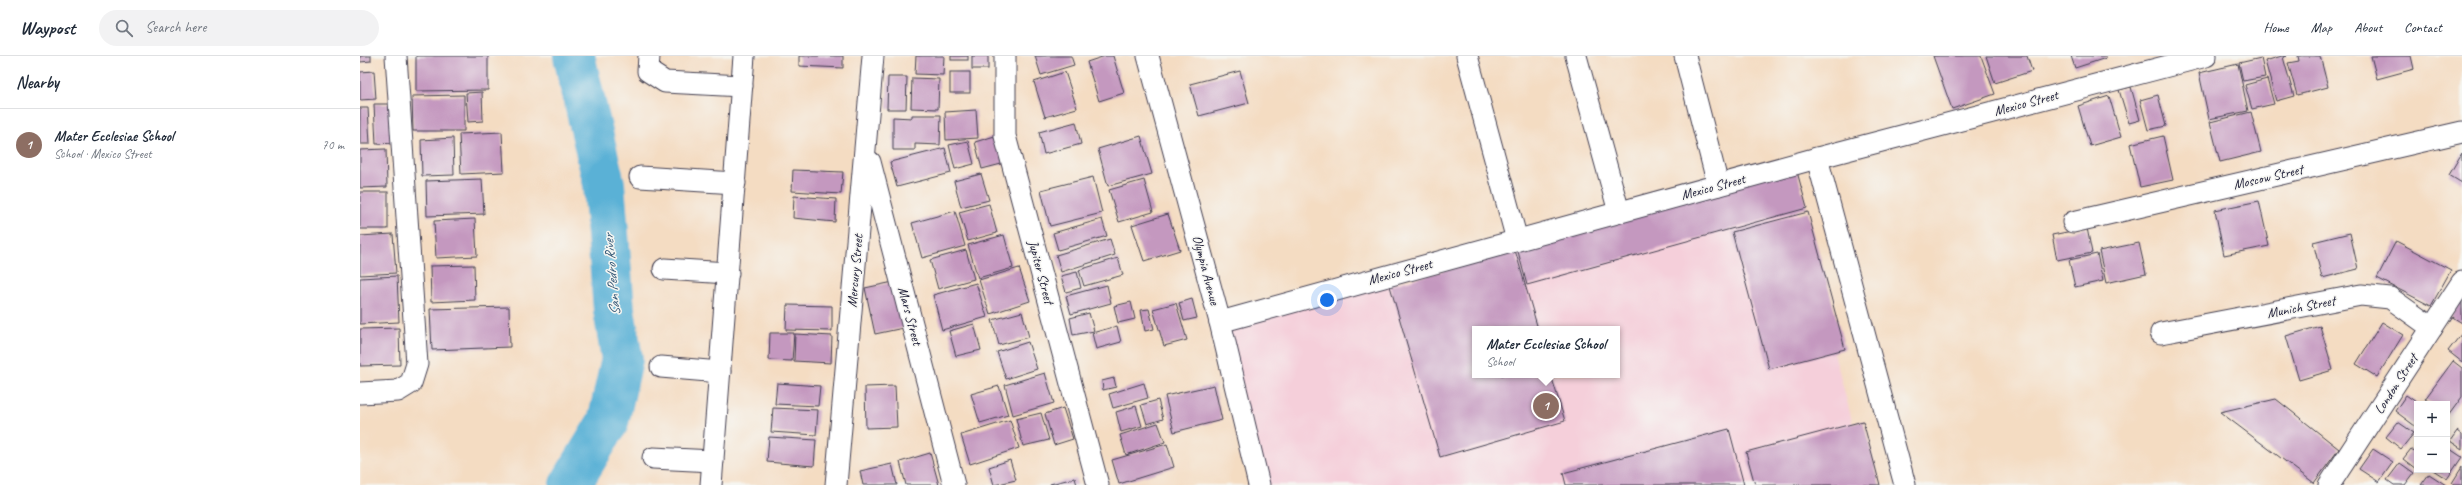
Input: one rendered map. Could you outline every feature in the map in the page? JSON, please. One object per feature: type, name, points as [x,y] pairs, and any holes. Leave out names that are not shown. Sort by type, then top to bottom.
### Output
[{"type":"street","points":[[360,393],[398,391],[411,383],[417,364],[396,56]]},
{"type":"street","points":[[649,56],[648,71],[666,82],[742,86]]},
{"type":"street","points":[[711,485],[744,56]]},
{"type":"street","name":"Mercury Street","points":[[836,485],[873,56]]},
{"type":"street","name":"Jupiter Street","points":[[1005,56],[1005,136],[1098,485]]},
{"type":"street","name":"Olympia Avenue","points":[[1148,56],[1220,322],[1259,485]]},
{"type":"street","points":[[1467,56],[1517,240]]},
{"type":"street","points":[[1576,56],[1619,212]]},
{"type":"street","points":[[1685,56],[1718,185]]},
{"type":"street","name":"Mexico Street","points":[[1220,322],[1817,158],[2206,56]]},
{"type":"street","name":"Moscow Street","points":[[2073,222],[2462,132]]},
{"type":"street","name":"Mars Street","points":[[866,147],[954,485]]},
{"type":"street","points":[[1817,158],[1905,485]]},
{"type":"street","points":[[640,177],[735,183]]},
{"type":"street","points":[[664,269],[728,273]]},
{"type":"street","name":"London Street","points":[[2329,485],[2462,282]]},
{"type":"street","name":"Munich Street","points":[[2161,333],[2361,295],[2390,298],[2432,328]]},
{"type":"street","points":[[660,367],[720,372]]},
{"type":"street","points":[[653,458],[713,461]]},
{"type":"shaded area","points":[[1789,181],[1869,485],[1265,485],[1223,327]]},
{"type":"building","points":[[360,56],[371,56],[371,61],[360,62]]},
{"type":"building","points":[[416,56],[488,56],[488,90],[416,91]]},
{"type":"building","points":[[799,56],[843,56],[843,68],[799,66]]},
{"type":"building","points":[[916,56],[944,56],[943,75],[915,74]]},
{"type":"building","points":[[951,56],[968,56],[968,60],[951,60]]},
{"type":"building","points":[[972,56],[988,56],[988,69],[972,69]]},
{"type":"building","points":[[1035,56],[1071,56],[1074,65],[1041,75]]},
{"type":"building","points":[[1105,56],[1113,56],[1124,93],[1099,101],[1087,62]]},
{"type":"building","points":[[1933,56],[1981,56],[1995,94],[1952,109]]},
{"type":"building","points":[[1986,56],[2027,56],[2032,71],[1995,83]]},
{"type":"building","points":[[2071,56],[2106,56],[2106,58],[2075,68]]},
{"type":"building","points":[[2287,56],[2283,57],[2294,96],[2276,101],[2265,61]]},
{"type":"building","points":[[2298,56],[2320,56],[2328,87],[2297,95],[2288,63],[2299,61]]},
{"type":"building","points":[[2371,56],[2411,56],[2414,69],[2377,79]]},
{"type":"building","points":[[2261,58],[2265,77],[2243,81],[2239,63]]},
{"type":"building","points":[[2238,64],[2248,111],[2209,119],[2199,73]]},
{"type":"building","points":[[374,71],[376,99],[360,100],[360,72]]},
{"type":"building","points":[[1240,71],[1249,103],[1199,116],[1190,84]]},
{"type":"building","points":[[950,72],[970,72],[970,93],[950,93]]},
{"type":"building","points":[[1065,72],[1077,108],[1045,117],[1034,82]]},
{"type":"building","points":[[888,77],[907,77],[906,109],[887,109]]},
{"type":"building","points":[[912,78],[939,79],[938,109],[911,108]]},
{"type":"building","points":[[2267,79],[2274,104],[2252,109],[2245,85]]},
{"type":"building","points":[[2131,87],[2140,120],[2129,123],[2119,90]]},
{"type":"building","points":[[482,92],[483,121],[468,122],[466,93]]},
{"type":"building","points":[[464,95],[464,131],[413,131],[412,96]]},
{"type":"building","points":[[2158,95],[2166,126],[2148,130],[2140,100]]},
{"type":"building","points":[[2109,96],[2121,137],[2090,146],[2078,106]]},
{"type":"building","points":[[374,104],[393,104],[395,143],[376,144]]},
{"type":"building","points":[[360,108],[368,108],[370,144],[360,144]]},
{"type":"building","points":[[976,110],[978,138],[946,140],[945,112]]},
{"type":"building","points":[[2251,112],[2261,152],[2220,162],[2210,122]]},
{"type":"building","points":[[912,115],[941,115],[940,145],[915,144],[915,150],[893,150],[893,117],[912,118]]},
{"type":"building","points":[[1076,122],[1081,144],[1044,154],[1039,132]]},
{"type":"building","points":[[502,132],[504,172],[461,174],[459,134]]},
{"type":"building","points":[[998,135],[1005,163],[982,169],[975,142]]},
{"type":"building","points":[[1141,136],[1152,174],[1108,186],[1098,149]]},
{"type":"building","points":[[2163,136],[2173,180],[2140,187],[2130,144]]},
{"type":"building","points":[[453,138],[454,175],[422,176],[421,140]]},
{"type":"building","points":[[968,141],[974,164],[955,169],[949,145]]},
{"type":"building","points":[[945,148],[951,173],[897,187],[890,162]]},
{"type":"building","points":[[386,149],[387,187],[360,188],[360,150]]},
{"type":"building","points":[[2462,153],[2462,183],[2449,175]]},
{"type":"building","points":[[1796,168],[1807,208],[1527,285],[1516,244]]},
{"type":"building","points":[[793,170],[843,172],[841,194],[792,191]]},
{"type":"building","points":[[981,174],[989,200],[961,207],[954,181]]},
{"type":"building","points":[[1093,177],[1102,213],[1050,226],[1041,190]]},
{"type":"building","points":[[482,179],[484,214],[427,216],[426,181]]},
{"type":"building","points":[[1144,180],[1153,212],[1119,222],[1109,190]]},
{"type":"building","points":[[360,192],[388,192],[388,229],[360,229]]},
{"type":"building","points":[[794,196],[836,199],[835,222],[793,218]]},
{"type":"building","points":[[2259,201],[2269,246],[2224,255],[2215,210]]},
{"type":"building","points":[[989,204],[997,233],[968,241],[959,212]]},
{"type":"building","points":[[955,211],[965,246],[922,258],[912,223]]},
{"type":"building","points":[[1808,212],[1845,349],[1769,369],[1732,232]]},
{"type":"building","points":[[1168,214],[1180,250],[1144,261],[1132,225]]},
{"type":"building","points":[[475,219],[477,256],[436,258],[434,221]]},
{"type":"building","points":[[1102,219],[1107,236],[1058,250],[1053,233]]},
{"type":"building","points":[[2087,228],[2092,253],[2057,260],[2052,235]]},
{"type":"building","points":[[2350,233],[2358,269],[2322,278],[2313,242]]},
{"type":"building","points":[[393,234],[396,273],[360,275],[360,236]]},
{"type":"building","points":[[1004,235],[1013,268],[978,278],[968,245]]},
{"type":"building","points":[[1110,239],[1115,255],[1061,272],[1056,255]]},
{"type":"building","points":[[2396,241],[2451,270],[2431,306],[2377,278]]},
{"type":"building","points":[[2139,243],[2146,274],[2106,283],[2099,251]]},
{"type":"building","points":[[966,250],[974,279],[938,289],[930,260]]},
{"type":"building","points":[[1515,250],[1537,326],[1472,326],[1472,378],[1552,378],[1565,421],[1440,457],[1390,286]]},
{"type":"building","points":[[2097,254],[2103,281],[2075,287],[2069,260]]},
{"type":"building","points":[[1118,258],[1123,275],[1084,286],[1079,270]]},
{"type":"building","points":[[474,265],[475,300],[431,302],[430,266]]},
{"type":"building","points":[[1019,268],[1030,301],[990,314],[979,280]]},
{"type":"building","points":[[1077,272],[1081,288],[1066,292],[1061,276]]},
{"type":"building","points":[[397,276],[399,322],[360,324],[360,278]]},
{"type":"building","points":[[898,281],[908,327],[875,334],[865,288]]},
{"type":"building","points":[[976,283],[987,317],[942,330],[933,295]]},
{"type":"building","points":[[1107,285],[1111,303],[1071,314],[1066,296]]},
{"type":"building","points":[[1192,299],[1197,318],[1184,321],[1179,303]]},
{"type":"building","points":[[2462,299],[2462,323],[2451,316]]},
{"type":"building","points":[[1131,302],[1135,319],[1118,323],[1114,306]]},
{"type":"building","points":[[1176,303],[1187,340],[1164,346],[1153,309]]},
{"type":"building","points":[[787,305],[832,306],[832,331],[786,330]]},
{"type":"building","points":[[509,307],[510,347],[432,350],[430,309]]},
{"type":"building","points":[[1149,309],[1154,329],[1145,331],[1141,310]]},
{"type":"building","points":[[1022,312],[1029,337],[999,345],[992,320]]},
{"type":"building","points":[[1089,313],[1094,331],[1073,335],[1070,318]]},
{"type":"building","points":[[2382,322],[2403,335],[2377,377],[2356,364]]},
{"type":"building","points":[[974,324],[981,350],[956,356],[949,331]]},
{"type":"building","points":[[1117,326],[1121,342],[1096,349],[1092,333]]},
{"type":"building","points":[[2320,326],[2333,370],[2299,380],[2286,336]]},
{"type":"building","points":[[399,328],[400,365],[360,366],[360,329]]},
{"type":"building","points":[[770,333],[794,333],[792,361],[769,360]]},
{"type":"building","points":[[2462,333],[2462,362],[2448,351]]},
{"type":"building","points":[[795,334],[832,336],[831,363],[794,361]]},
{"type":"building","points":[[1028,342],[1037,369],[1006,379],[997,352]]},
{"type":"building","points":[[2453,361],[2462,368],[2462,397],[2450,413],[2450,401],[2428,401],[2425,399]]},
{"type":"building","points":[[1045,373],[1054,403],[1013,415],[1005,385]]},
{"type":"building","points":[[1114,378],[1116,387],[1103,390],[1102,381]]},
{"type":"building","points":[[777,383],[820,386],[818,406],[775,404]]},
{"type":"building","points":[[1144,383],[1148,398],[1113,408],[1109,394]]},
{"type":"building","points":[[1214,385],[1222,420],[1174,432],[1165,396]]},
{"type":"building","points":[[895,386],[897,427],[866,428],[865,387]]},
{"type":"building","points":[[999,386],[1008,415],[980,423],[971,394]]},
{"type":"building","points":[[2406,395],[2415,401],[2414,425],[2395,411]]},
{"type":"building","points":[[2276,399],[2339,449],[2314,483],[2220,412]]},
{"type":"building","points":[[1158,400],[1163,419],[1147,424],[1141,405]]},
{"type":"building","points":[[1136,406],[1142,426],[1121,432],[1116,412]]},
{"type":"building","points":[[773,408],[818,410],[816,435],[771,432]]},
{"type":"building","points":[[1063,408],[1073,439],[1054,445],[1045,414]]},
{"type":"building","points":[[1041,413],[1049,440],[1023,446],[1016,419]]},
{"type":"building","points":[[1010,420],[1019,448],[970,464],[961,435]]},
{"type":"building","points":[[1863,421],[1880,485],[1755,485],[1746,452]]},
{"type":"building","points":[[2398,422],[2414,433],[2401,449],[2386,437]]},
{"type":"building","points":[[1158,423],[1165,442],[1126,455],[1120,435]]},
{"type":"building","points":[[1729,429],[1744,485],[1566,485],[1563,473]]},
{"type":"building","points":[[2457,431],[2462,435],[2462,449],[2450,441]]},
{"type":"building","points":[[769,437],[816,440],[814,466],[767,462]]},
{"type":"building","points":[[1167,444],[1174,467],[1119,484],[1112,460]]},
{"type":"building","points":[[2373,449],[2393,462],[2379,482],[2359,469]]},
{"type":"building","points":[[2411,449],[2414,451],[2414,467],[2403,459]]},
{"type":"building","points":[[2450,449],[2462,457],[2447,479],[2438,473],[2450,473]]},
{"type":"building","points":[[930,453],[939,485],[906,485],[900,462]]},
{"type":"building","points":[[1010,460],[1016,480],[994,485],[989,467]]},
{"type":"building","points":[[2400,463],[2414,473],[2405,485],[2394,485],[2387,480]]},
{"type":"building","points":[[892,464],[897,485],[863,485],[860,471]]},
{"type":"building","points":[[2462,467],[2462,485],[2455,485],[2452,483]]},
{"type":"building","points":[[2429,474],[2446,485],[2421,485]]},
{"type":"building","points":[[1075,478],[1077,485],[1050,485],[1050,484]]},
{"type":"waterway","name":"San Pedro River","points":[[570,485],[608,422],[622,359],[614,310],[604,184],[574,56]]},
{"type":"place","name":"Mater Ecclesiae School","points":[[1546,406]]}]
